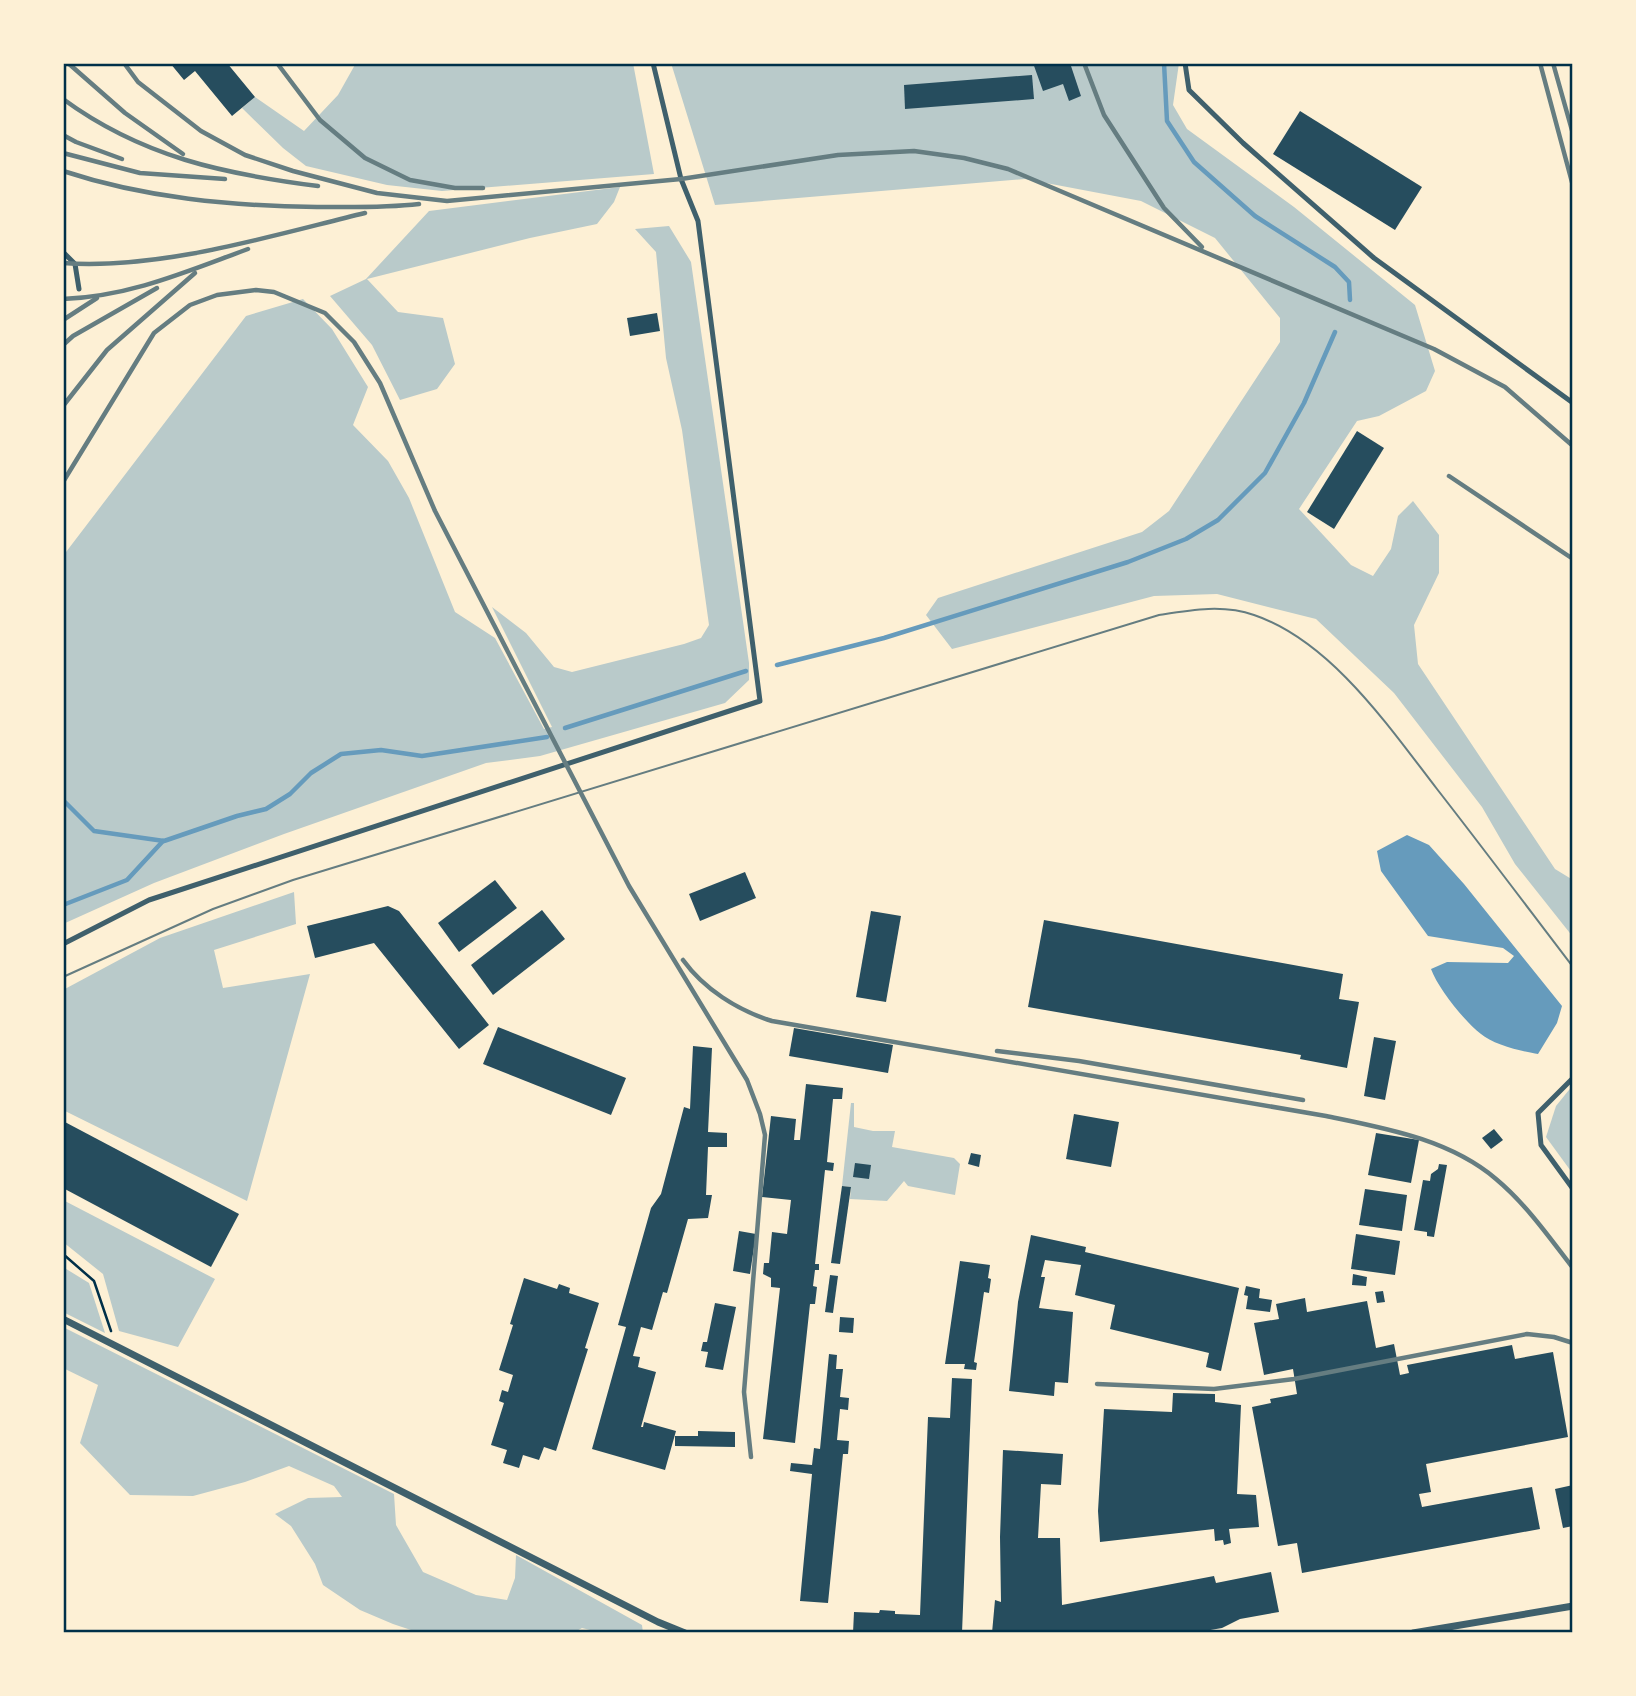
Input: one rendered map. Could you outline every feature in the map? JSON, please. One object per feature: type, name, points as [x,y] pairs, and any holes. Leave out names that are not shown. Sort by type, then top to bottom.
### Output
[{"type":"street","points":[[63,1319],[658,1622],[685,1633]]},
{"type":"street","points":[[1413,1633],[1573,1606]]},
{"type":"lane","points":[[63,944],[149,900],[760,701],[698,221],[681,179],[653,63]]},
{"type":"lane","points":[[1185,63],[1189,90],[1242,143],[1374,258],[1573,403]]},
{"type":"lane","points":[[63,251],[75,264],[79,289]]},
{"type":"lane","points":[[1573,1077],[1538,1114],[1541,1145],[1573,1189]]},
{"type":"path","points":[[63,1254],[94,1281],[116,1346]]},
{"type":"shaded area","points":[[356,63],[633,63],[654,174],[442,191],[387,185],[306,166],[283,148],[242,108],[255,97],[304,131],[338,95]]},
{"type":"shaded area","points":[[671,63],[1179,63],[1173,105],[1187,129],[1294,207],[1415,305],[1435,371],[1426,391],[1379,416],[1357,421],[1299,509],[1351,565],[1373,576],[1391,549],[1398,516],[1413,501],[1439,535],[1439,573],[1414,625],[1418,664],[1555,869],[1573,880],[1573,937],[1515,864],[1482,807],[1394,693],[1316,619],[1217,594],[1154,596],[952,649],[926,615],[938,598],[1142,532],[1169,511],[1280,342],[1280,318],[1215,238],[1141,201],[1025,179],[715,205]]},
{"type":"shaded area","points":[[620,187],[614,202],[597,224],[367,279],[398,312],[443,318],[455,364],[437,389],[400,400],[372,345],[330,296],[366,279],[429,211]]},
{"type":"shaded area","points":[[669,226],[691,262],[749,663],[749,680],[725,703],[540,756],[486,763],[154,883],[63,924],[63,556],[246,316],[303,299],[332,329],[368,387],[353,425],[388,461],[409,498],[455,612],[495,638],[544,729],[552,727],[492,607],[526,633],[554,667],[572,672],[701,638],[709,625],[682,430],[666,358],[656,252],[635,229]]},
{"type":"shaded area","points":[[294,892],[296,924],[214,950],[223,988],[310,974],[247,1201],[63,1110],[63,990],[160,938]]},
{"type":"shaded area","points":[[1573,1085],[1573,1174],[1546,1137],[1556,1106]]},
{"type":"shaded area","points":[[851,1103],[854,1103],[854,1127],[873,1131],[895,1131],[892,1147],[954,1158],[960,1164],[955,1195],[908,1186],[904,1181],[887,1201],[850,1199],[851,1187],[842,1186]]},
{"type":"shaded area","points":[[63,1200],[215,1279],[178,1347],[119,1331],[103,1274],[63,1242]]},
{"type":"shaded area","points":[[63,1267],[89,1283],[105,1333],[63,1312]]},
{"type":"shaded area","points":[[63,1327],[394,1494],[396,1525],[423,1572],[476,1595],[507,1600],[515,1578],[516,1555],[642,1625],[643,1633],[602,1633],[582,1628],[573,1633],[420,1633],[360,1610],[323,1585],[315,1564],[291,1526],[275,1514],[308,1498],[342,1497],[334,1486],[289,1466],[245,1482],[193,1496],[130,1495],[80,1443],[98,1385],[63,1368]]},
{"type":"water","points":[[1407,835],[1429,845],[1464,884],[1562,1006],[1557,1023],[1538,1054],[1508,1047],[1486,1038],[1460,1013],[1439,985],[1431,969],[1447,962],[1508,963],[1514,956],[1503,948],[1428,936],[1381,871],[1377,851]]},
{"type":"building","points":[[170,63],[227,63],[255,97],[232,116],[195,71],[184,80]]},
{"type":"building","points":[[1033,63],[1070,63],[1081,96],[1069,101],[1063,84],[1043,91]]},
{"type":"building","points":[[1032,75],[1034,99],[905,109],[904,85]]},
{"type":"building","points":[[1300,111],[1422,187],[1395,230],[1273,154]]},
{"type":"building","points":[[657,313],[660,331],[630,336],[627,318]]},
{"type":"building","points":[[1357,431],[1384,448],[1334,529],[1307,512]]},
{"type":"building","points":[[745,872],[756,898],[700,921],[689,894]]},
{"type":"building","points":[[495,880],[517,908],[459,952],[438,923]]},
{"type":"building","points":[[388,906],[399,911],[489,1025],[459,1049],[374,943],[315,958],[307,926]]},
{"type":"building","points":[[542,910],[565,939],[493,995],[471,965]]},
{"type":"building","points":[[871,911],[901,916],[886,1002],[856,997]]},
{"type":"building","points":[[1044,920],[1343,974],[1339,999],[1359,1002],[1347,1068],[1300,1059],[1301,1055],[1028,1007]]},
{"type":"building","points":[[498,1027],[626,1078],[611,1115],[483,1064]]},
{"type":"building","points":[[794,1028],[893,1045],[888,1073],[789,1056]]},
{"type":"building","points":[[1374,1037],[1396,1041],[1385,1100],[1364,1096]]},
{"type":"building","points":[[693,1046],[712,1048],[708,1132],[727,1133],[727,1147],[708,1147],[706,1195],[712,1195],[708,1218],[688,1219],[667,1293],[663,1292],[652,1330],[641,1327],[633,1356],[640,1357],[638,1367],[656,1372],[641,1427],[644,1422],[676,1431],[665,1470],[592,1449],[626,1327],[618,1325],[651,1208],[661,1194],[684,1107],[690,1109]]},
{"type":"building","points":[[806,1084],[843,1088],[842,1099],[833,1099],[827,1162],[834,1163],[833,1171],[825,1170],[815,1264],[819,1264],[819,1270],[815,1270],[813,1286],[817,1287],[815,1304],[810,1304],[795,1443],[763,1439],[780,1288],[771,1287],[771,1278],[763,1274],[764,1263],[769,1263],[772,1232],[787,1234],[791,1200],[762,1197],[771,1116],[796,1119],[794,1140],[800,1140]]},
{"type":"building","points":[[1074,1114],[1119,1122],[1111,1167],[1066,1159]]},
{"type":"building","points":[[63,1121],[239,1214],[211,1267],[63,1188]]},
{"type":"building","points":[[1494,1129],[1503,1140],[1491,1149],[1482,1138]]},
{"type":"building","points":[[1376,1133],[1419,1140],[1411,1183],[1368,1175]]},
{"type":"building","points":[[971,1153],[981,1155],[979,1167],[968,1164]]},
{"type":"building","points":[[855,1163],[871,1165],[869,1179],[853,1177]]},
{"type":"building","points":[[1439,1164],[1447,1165],[1434,1237],[1427,1236],[1427,1232],[1414,1230],[1423,1180],[1430,1181],[1431,1174],[1438,1169]]},
{"type":"building","points":[[842,1186],[851,1187],[840,1264],[831,1263]]},
{"type":"building","points":[[1365,1189],[1407,1195],[1402,1231],[1359,1225]]},
{"type":"building","points":[[739,1231],[756,1234],[750,1274],[733,1271]]},
{"type":"building","points":[[1356,1234],[1400,1241],[1395,1275],[1351,1269]]},
{"type":"building","points":[[1031,1235],[1086,1247],[1085,1252],[1239,1288],[1221,1371],[1206,1367],[1209,1353],[1110,1329],[1115,1305],[1075,1295],[1081,1265],[1045,1260],[1041,1277],[1045,1277],[1039,1308],[1073,1312],[1068,1383],[1055,1382],[1054,1396],[1009,1391],[1018,1302]]},
{"type":"building","points":[[960,1261],[990,1265],[989,1293],[984,1292],[974,1362],[977,1363],[976,1370],[964,1369],[965,1364],[945,1364]]},
{"type":"building","points":[[1353,1274],[1367,1277],[1366,1286],[1352,1285]]},
{"type":"building","points":[[830,1275],[838,1276],[833,1313],[825,1312]]},
{"type":"building","points":[[524,1278],[557,1289],[559,1284],[570,1288],[569,1293],[599,1303],[585,1348],[588,1349],[556,1451],[544,1447],[539,1460],[523,1455],[519,1468],[503,1463],[507,1450],[491,1445],[504,1403],[499,1401],[502,1390],[508,1392],[513,1375],[499,1370]]},
{"type":"building","points":[[1246,1286],[1260,1289],[1259,1298],[1272,1300],[1270,1312],[1246,1309]]},
{"type":"building","points":[[1383,1291],[1385,1302],[1377,1303],[1375,1292]]},
{"type":"building","points":[[1305,1298],[1307,1312],[1367,1301],[1376,1348],[1394,1344],[1400,1375],[1409,1373],[1407,1365],[1512,1345],[1515,1359],[1553,1352],[1568,1437],[1426,1464],[1431,1492],[1419,1494],[1422,1507],[1532,1487],[1540,1529],[1302,1573],[1297,1543],[1278,1546],[1252,1407],[1271,1403],[1270,1399],[1297,1394],[1293,1369],[1264,1375],[1254,1323],[1279,1319],[1276,1304]]},
{"type":"building","points":[[715,1303],[736,1307],[723,1370],[705,1367],[708,1352],[701,1351],[703,1342],[707,1342]]},
{"type":"building","points":[[840,1317],[854,1318],[853,1333],[839,1332]]},
{"type":"building","points":[[829,1354],[837,1355],[836,1369],[843,1369],[840,1397],[849,1398],[848,1410],[840,1409],[837,1440],[849,1441],[848,1454],[843,1454],[828,1603],[800,1601],[812,1474],[790,1471],[791,1463],[812,1465],[814,1448],[820,1449]]},
{"type":"building","points":[[952,1378],[972,1379],[962,1633],[853,1633],[854,1612],[879,1613],[880,1610],[895,1611],[895,1614],[920,1615],[928,1417],[950,1418]]},
{"type":"building","points":[[1173,1393],[1215,1394],[1215,1402],[1241,1405],[1237,1494],[1256,1495],[1259,1527],[1229,1529],[1231,1543],[1224,1545],[1223,1540],[1215,1541],[1214,1529],[1100,1542],[1098,1511],[1104,1409],[1172,1412]]},
{"type":"building","points":[[698,1431],[735,1432],[735,1447],[675,1446],[675,1436],[698,1436]]},
{"type":"building","points":[[1003,1450],[1063,1454],[1061,1485],[1041,1484],[1038,1538],[1060,1538],[1062,1605],[1214,1576],[1216,1583],[1271,1572],[1279,1612],[1240,1619],[1222,1628],[1193,1633],[992,1633],[995,1600],[1001,1602]]},
{"type":"building","points":[[1573,1485],[1573,1526],[1563,1528],[1555,1489]]},
{"type":"waterway","points":[[1164,63],[1167,121],[1194,162],[1255,216],[1335,267],[1349,282],[1350,300]]},
{"type":"waterway","points":[[777,665],[884,638],[1128,562],[1186,539],[1218,520],[1265,473],[1304,403],[1335,332]]},
{"type":"waterway","points":[[565,728],[746,671]]},
{"type":"waterway","points":[[63,800],[94,831],[164,841],[266,809],[290,794],[311,773],[341,754],[381,750],[422,756],[547,737]]},
{"type":"waterway","points":[[63,905],[127,880],[163,841]]},
{"type":"tram line","points":[[63,977],[213,909],[293,880],[1159,615],[1218,609],[1254,615],[1282,627],[1308,644],[1356,688],[1399,739],[1573,967]]},
{"type":"railway","points":[[68,63],[125,113],[183,154]]},
{"type":"railway","points":[[124,63],[138,82],[201,131],[245,155],[377,193],[447,201],[681,179],[838,155],[914,151],[964,158],[1008,169],[1434,349],[1505,387],[1573,446]]},
{"type":"railway","points":[[277,63],[320,120],[365,158],[410,180],[455,188],[483,188]]},
{"type":"railway","points":[[1084,63],[1104,115],[1164,208],[1202,247]]},
{"type":"railway","points":[[1540,63],[1573,186]]},
{"type":"railway","points":[[1553,63],[1573,134]]},
{"type":"railway","points":[[1571,63],[1573,67]]},
{"type":"railway","points":[[63,99],[123,135],[185,160],[250,176],[318,186]]},
{"type":"railway","points":[[63,135],[122,159]]},
{"type":"railway","points":[[63,153],[140,173],[225,179]]},
{"type":"railway","points":[[63,171],[125,188],[220,202],[317,207],[419,204]]},
{"type":"railway","points":[[63,263],[100,264],[176,256],[253,241],[365,213]]},
{"type":"railway","points":[[63,299],[135,288],[248,249]]},
{"type":"railway","points":[[63,406],[107,350],[195,273]]},
{"type":"railway","points":[[63,345],[73,336],[157,288]]},
{"type":"railway","points":[[63,482],[154,333],[190,305],[217,295],[256,290],[274,292],[325,313],[354,342],[380,383],[435,511],[629,886],[747,1080],[760,1114],[765,1135],[744,1392],[751,1457]]},
{"type":"railway","points":[[63,320],[97,298]]},
{"type":"railway","points":[[1449,476],[1573,559]]},
{"type":"railway","points":[[683,960],[701,980],[722,997],[746,1011],[772,1021],[1326,1116],[1415,1137],[1458,1154],[1496,1179],[1527,1210],[1573,1268]]},
{"type":"railway","points":[[997,1051],[1079,1061],[1303,1100]]},
{"type":"railway","points":[[1097,1384],[1214,1389],[1294,1379],[1527,1334],[1554,1337],[1573,1343]]}]
